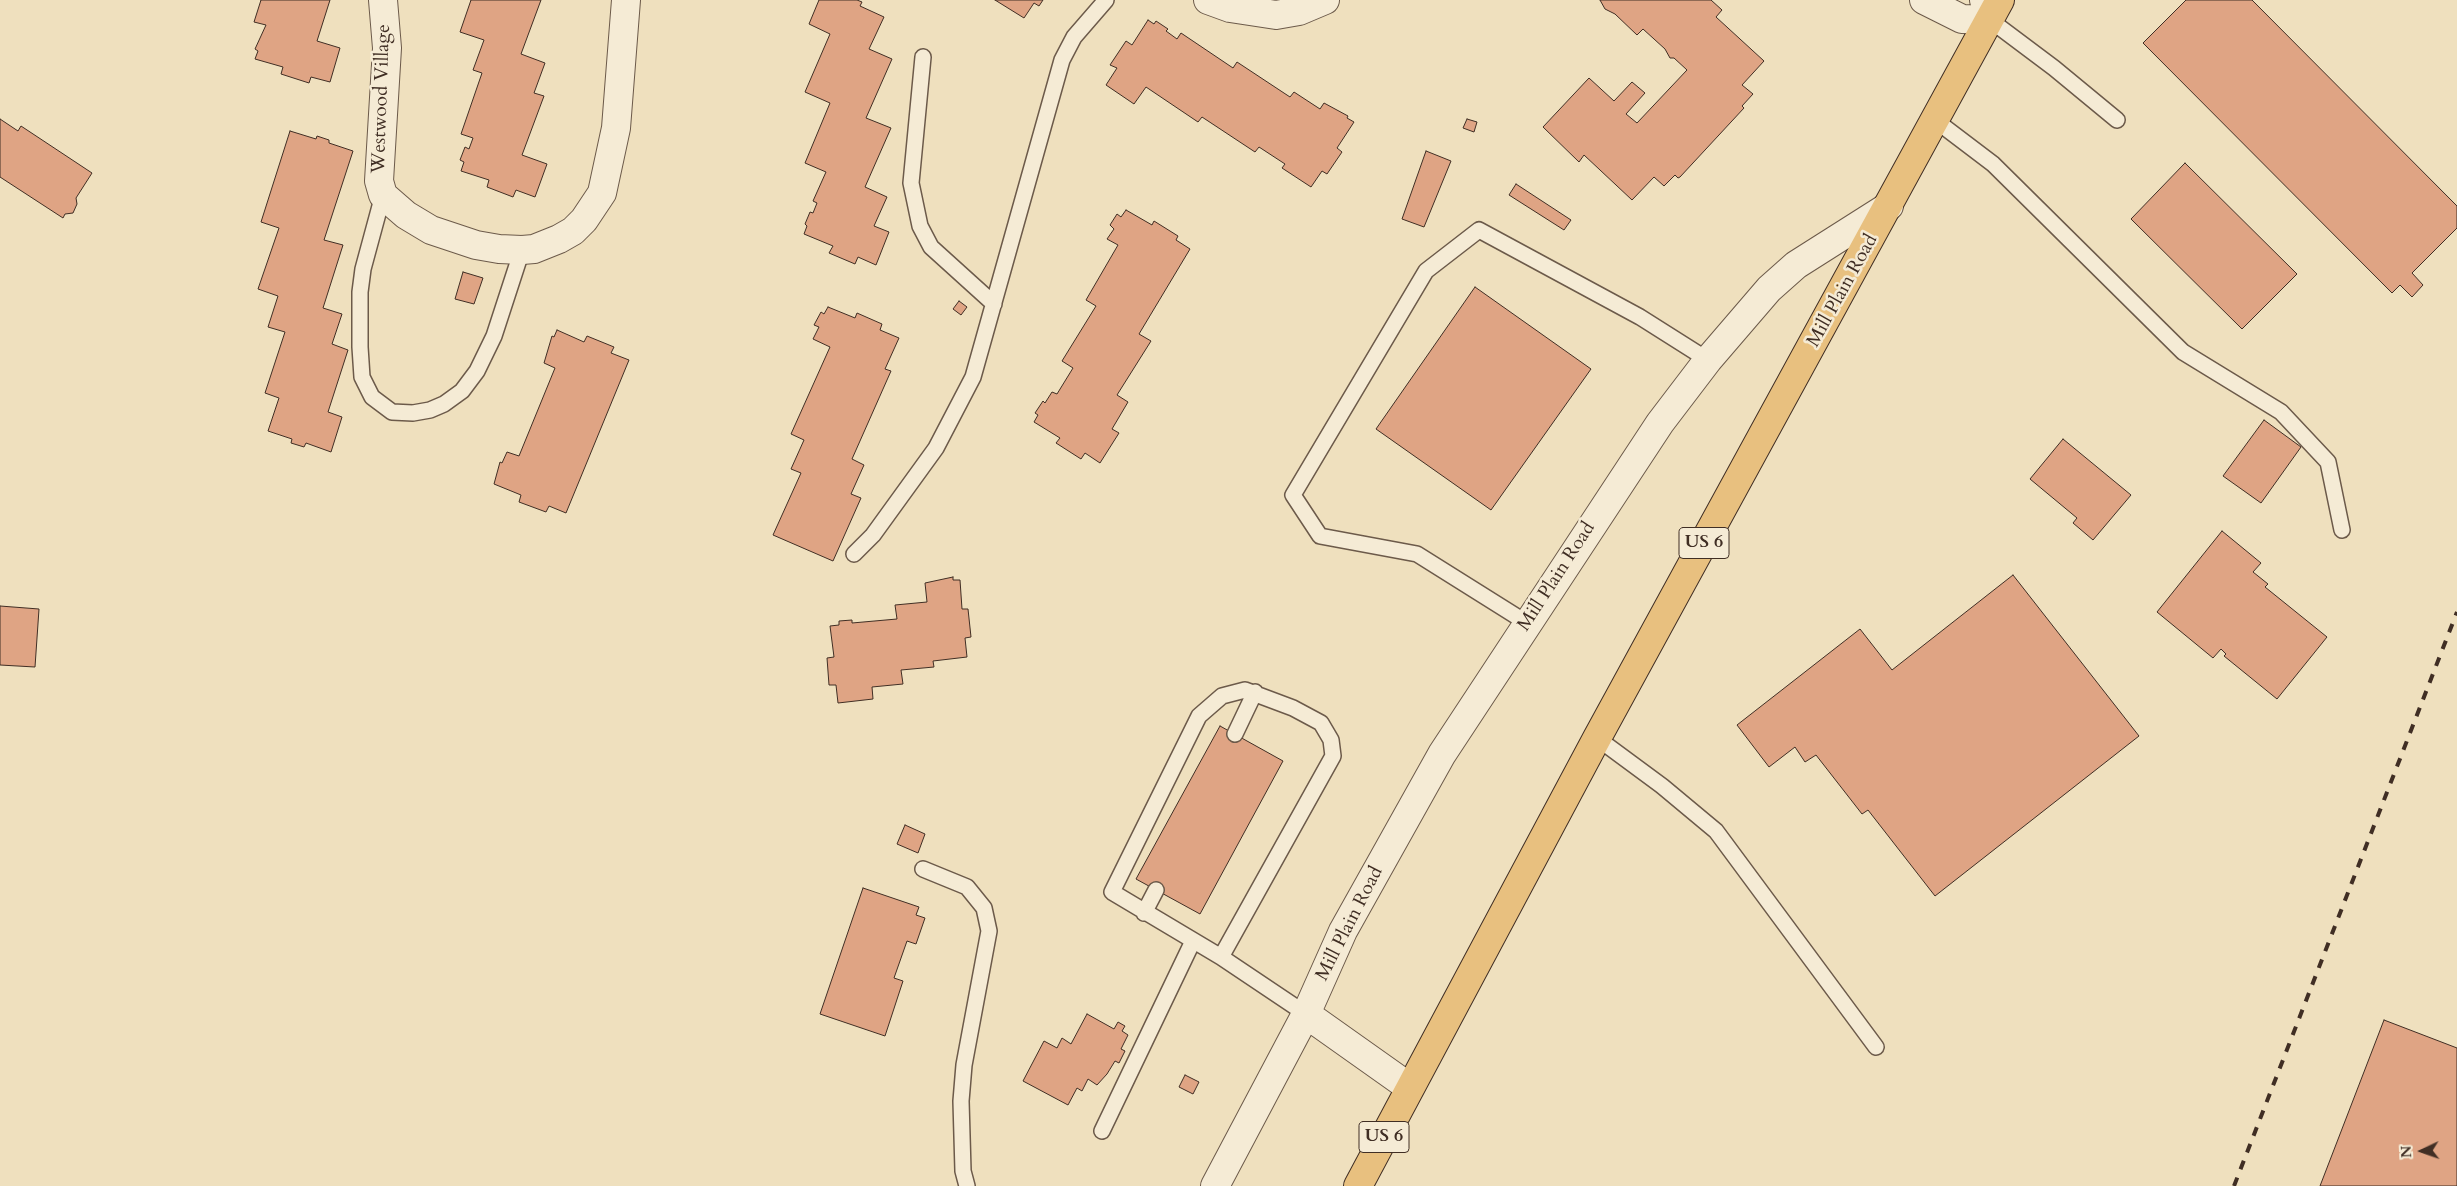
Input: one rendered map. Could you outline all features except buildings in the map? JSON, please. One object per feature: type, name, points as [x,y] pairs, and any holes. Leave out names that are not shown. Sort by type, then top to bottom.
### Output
[{"type":"main road","name":"Mill Plain Road","points":[[1358,1186],[1409,1087],[1597,738],[1889,206],[1935,120],[1991,7]]},
{"type":"street","name":"Westwood Village","points":[[383,0],[387,48],[379,181],[383,195],[406,215],[431,230],[476,245],[498,249],[522,250],[534,249],[559,239],[572,231],[584,220],[602,193],[616,128],[626,0]]},
{"type":"street","points":[[1208,0],[1230,8],[1276,15],[1299,11],[1325,0]]},
{"type":"street","points":[[1924,0],[1962,19],[1991,7]]},
{"type":"street","name":"Mill Plain Road","points":[[1215,1186],[1306,1014],[1343,931],[1442,754],[1660,422],[1708,360],[1769,289],[1796,265],[1889,206]]},
{"type":"street","points":[[1306,1014],[1409,1087]]},
{"type":"lane","points":[[854,554],[874,535],[936,448],[973,377],[1062,60],[1074,37],[1106,0]]},
{"type":"lane","points":[[1991,7],[2054,68],[2117,120]]},
{"type":"lane","points":[[923,57],[911,183],[920,226],[931,247],[994,304]]},
{"type":"lane","points":[[1935,120],[1993,164],[2183,352],[2281,412],[2328,462],[2342,530]]},
{"type":"lane","points":[[383,195],[363,269],[360,292],[360,347],[362,377],[372,397],[392,412],[413,413],[430,410],[444,404],[462,391],[477,371],[494,336],[522,250]]},
{"type":"lane","points":[[1527,623],[1417,554],[1320,536],[1293,496],[1426,271],[1479,230],[1640,317],[1708,360]]},
{"type":"lane","points":[[1221,957],[1332,756],[1331,740],[1321,723],[1293,708],[1256,692],[1245,690],[1222,696],[1199,716],[1112,892],[1144,913],[1221,957],[1306,1014]]},
{"type":"lane","points":[[1235,734],[1256,692]]},
{"type":"lane","points":[[1597,738],[1662,786],[1716,831],[1876,1047]]},
{"type":"lane","points":[[923,869],[967,887],[984,908],[989,931],[964,1065],[961,1101],[963,1171],[967,1186]]},
{"type":"lane","points":[[1144,913],[1156,890]]},
{"type":"lane","points":[[1102,1131],[1193,941]]},
{"type":"railway","points":[[2234,1186],[2457,612]]}]
